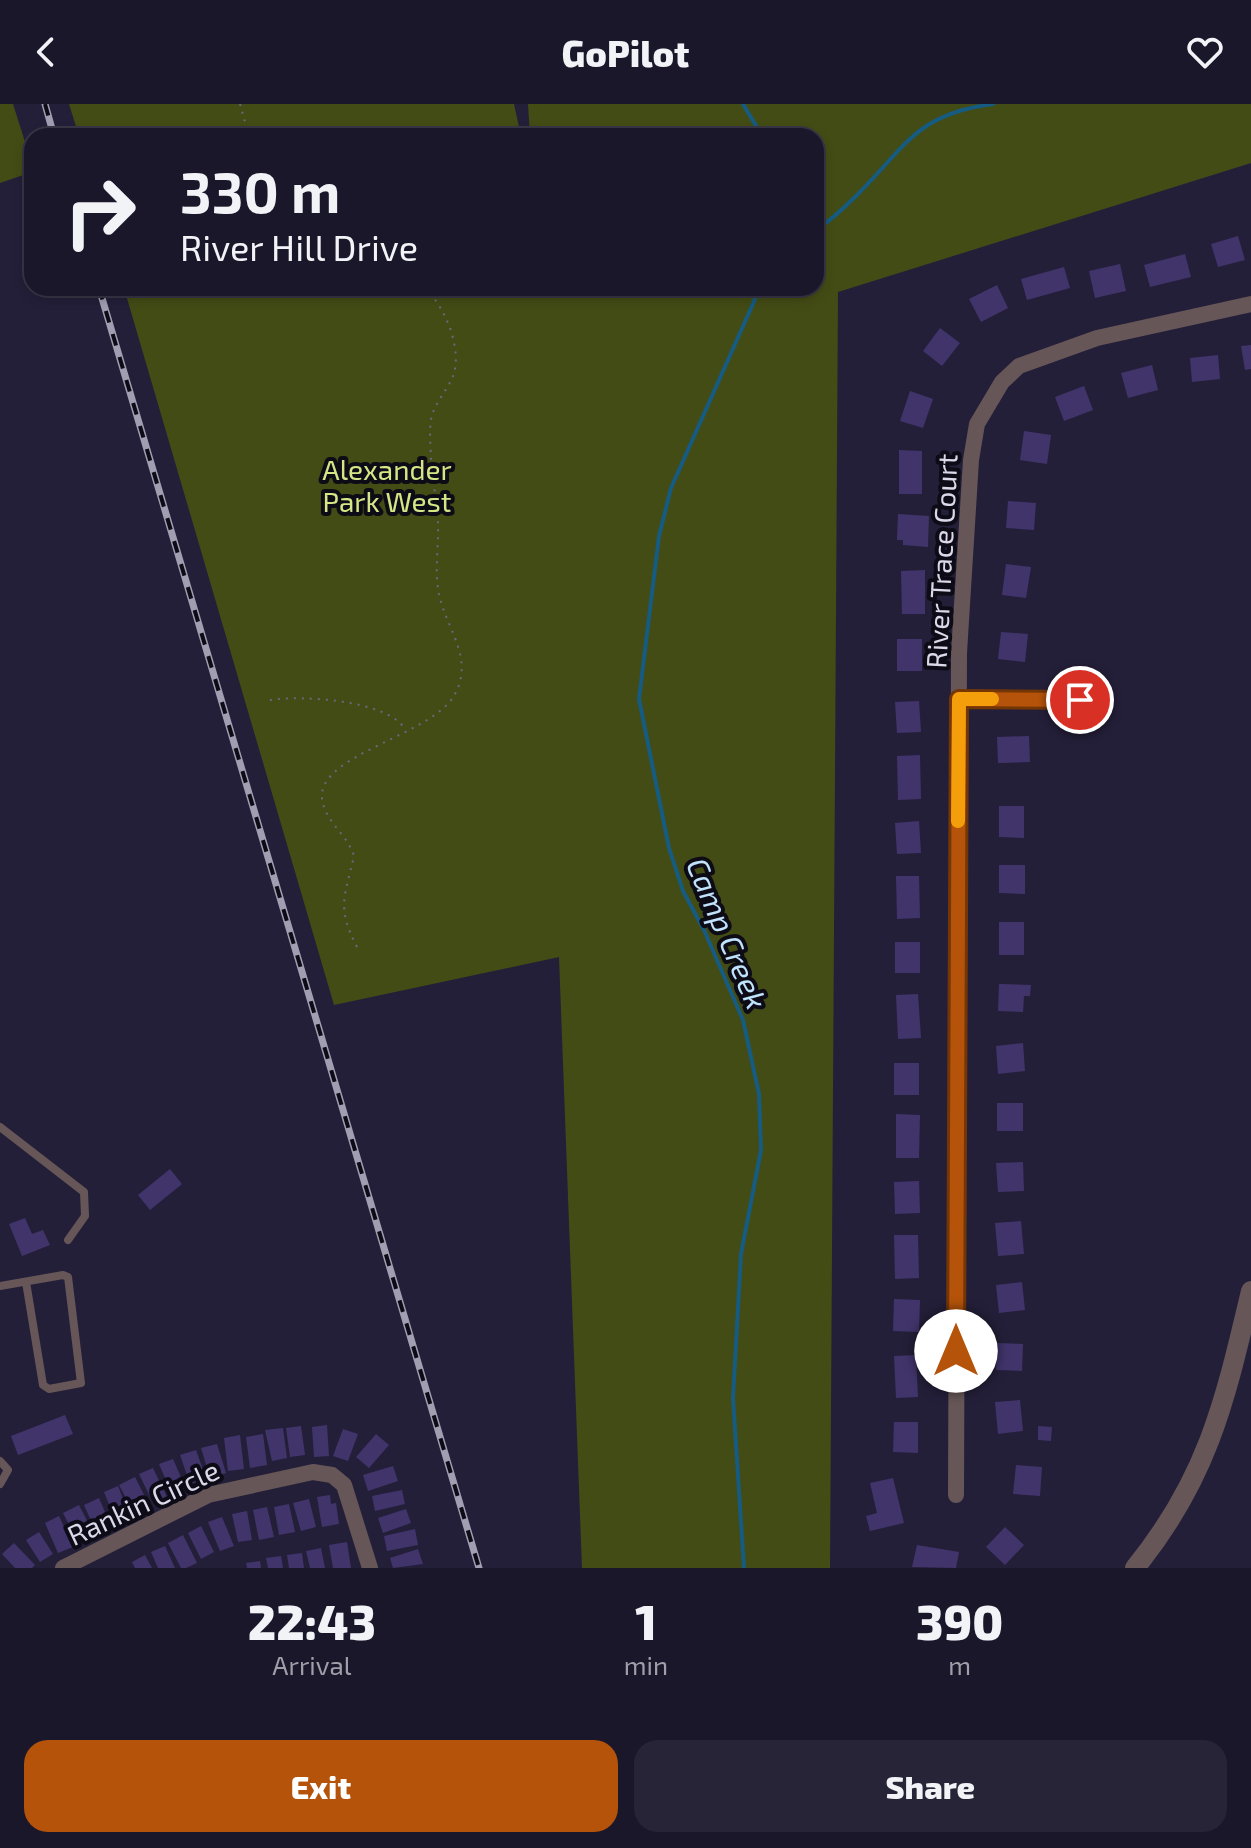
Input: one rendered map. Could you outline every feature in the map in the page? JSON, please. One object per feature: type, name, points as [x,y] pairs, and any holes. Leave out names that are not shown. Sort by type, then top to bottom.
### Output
[{"type":"street","name":"River Trace Court","points":[[956,1495],[959,699],[971,460],[977,424],[994,393],[1019,366],[1058,350],[1135,328],[1251,304]]},
{"type":"street","points":[[959,699],[1080,700]]},
{"type":"street","points":[[1135,1568],[1176,1513],[1211,1442],[1251,1291]]},
{"type":"street","name":"Rankin Circle","points":[[63,1568],[208,1495],[319,1472],[332,1475],[344,1485],[370,1568]]},
{"type":"lane","points":[[0,1127],[84,1192],[85,1216],[68,1240]]},
{"type":"lane","points":[[0,1286],[26,1282],[68,1277],[81,1383],[49,1389],[43,1385],[26,1282]]},
{"type":"lane","points":[[0,1461],[8,1470],[0,1484]]},
{"type":"path","points":[[240,104],[247,128]]},
{"type":"path","points":[[357,947],[343,915],[345,888],[354,856],[326,812],[322,797],[324,785],[344,763],[440,714],[455,695],[462,677],[462,660],[437,588],[437,498],[430,421],[454,374],[455,353],[444,315],[430,296]]},
{"type":"path","points":[[270,700],[289,697],[368,707],[394,716],[406,731]]},
{"type":"green space","points":[[0,104],[13,104],[24,139],[24,175],[0,183]]},
{"type":"green space","points":[[69,104],[514,104],[519,128],[76,128]]},
{"type":"green space","name":"Alexander Park West","points":[[528,104],[1251,104],[1251,163],[838,292],[830,1568],[582,1568],[559,957],[334,1005],[126,296],[824,296],[824,128],[530,128]]},
{"type":"building","points":[[1238,236],[1245,260],[1218,267],[1211,244]]},
{"type":"building","points":[[1185,254],[1191,277],[1150,287],[1144,265]]},
{"type":"building","points":[[1120,264],[1126,291],[1095,298],[1089,271]]},
{"type":"building","points":[[1064,267],[1070,288],[1027,300],[1021,279]]},
{"type":"building","points":[[997,285],[1008,308],[981,322],[969,299]]},
{"type":"building","points":[[940,328],[960,343],[942,366],[923,351]]},
{"type":"building","points":[[1251,345],[1251,369],[1245,370],[1241,346]]},
{"type":"building","points":[[1218,355],[1220,379],[1192,382],[1190,358]]},
{"type":"building","points":[[1152,365],[1158,390],[1128,398],[1121,373]]},
{"type":"building","points":[[1084,386],[1093,410],[1064,421],[1055,397]]},
{"type":"building","points":[[910,391],[933,399],[923,428],[900,421]]},
{"type":"building","points":[[1024,431],[1051,435],[1047,464],[1020,460]]},
{"type":"building","points":[[899,450],[922,451],[922,494],[899,494]]},
{"type":"building","points":[[1008,501],[1036,503],[1034,530],[1006,528]]},
{"type":"building","points":[[898,514],[929,516],[928,547],[903,545],[903,540],[897,540]]},
{"type":"building","points":[[1006,564],[1031,567],[1026,598],[1002,595]]},
{"type":"building","points":[[925,570],[925,614],[902,614],[901,571]]},
{"type":"building","points":[[1001,632],[1028,634],[1025,662],[998,659]]},
{"type":"building","points":[[897,639],[922,639],[922,671],[897,671]]},
{"type":"building","points":[[919,701],[921,732],[897,733],[895,702]]},
{"type":"building","points":[[1029,736],[1030,762],[998,763],[997,737]]},
{"type":"building","points":[[920,755],[921,799],[898,800],[897,756]]},
{"type":"building","points":[[999,806],[1024,806],[1024,838],[999,837]]},
{"type":"building","points":[[919,821],[921,853],[897,854],[895,823]]},
{"type":"building","points":[[999,865],[1025,865],[1025,894],[999,893]]},
{"type":"building","points":[[896,876],[919,876],[920,918],[897,919]]},
{"type":"building","points":[[999,922],[1024,922],[1024,955],[999,955]]},
{"type":"building","points":[[895,942],[920,942],[920,973],[895,973]]},
{"type":"building","points":[[999,984],[1031,985],[1030,996],[1024,996],[1023,1012],[998,1011]]},
{"type":"building","points":[[918,994],[921,1038],[898,1039],[896,995]]},
{"type":"building","points":[[1023,1043],[1025,1071],[998,1074],[996,1046]]},
{"type":"building","points":[[894,1063],[919,1063],[919,1095],[894,1095]]},
{"type":"building","points":[[997,1103],[1023,1103],[1023,1131],[997,1131]]},
{"type":"building","points":[[896,1114],[920,1115],[919,1158],[896,1158]]},
{"type":"building","points":[[1023,1162],[1024,1191],[998,1192],[996,1163]]},
{"type":"building","points":[[170,1169],[182,1184],[150,1210],[138,1195]]},
{"type":"building","points":[[919,1181],[920,1213],[895,1214],[894,1182]]},
{"type":"building","points":[[25,1218],[32,1234],[43,1230],[50,1245],[22,1256],[9,1224]]},
{"type":"building","points":[[1021,1221],[1024,1254],[998,1256],[995,1223]]},
{"type":"building","points":[[894,1235],[918,1235],[919,1278],[895,1279]]},
{"type":"building","points":[[1022,1282],[1025,1310],[999,1313],[996,1285]]},
{"type":"building","points":[[894,1299],[920,1300],[919,1332],[893,1331]]},
{"type":"building","points":[[997,1343],[1023,1344],[1022,1371],[996,1370]]},
{"type":"building","points":[[916,1355],[918,1397],[896,1398],[894,1356]]},
{"type":"building","points":[[1020,1400],[1023,1431],[998,1434],[995,1402]]},
{"type":"building","points":[[65,1415],[73,1434],[18,1455],[11,1436]]},
{"type":"building","points":[[894,1422],[918,1422],[918,1453],[893,1452]]},
{"type":"building","points":[[327,1425],[329,1456],[314,1457],[312,1427]]},
{"type":"building","points":[[301,1426],[305,1455],[290,1457],[286,1428]]},
{"type":"building","points":[[1038,1426],[1052,1427],[1051,1441],[1038,1440]]},
{"type":"building","points":[[283,1428],[287,1458],[272,1461],[265,1430]]},
{"type":"building","points":[[343,1429],[358,1434],[348,1461],[333,1456]]},
{"type":"building","points":[[263,1434],[267,1465],[250,1468],[246,1437]]},
{"type":"building","points":[[376,1434],[389,1445],[369,1468],[356,1457]]},
{"type":"building","points":[[240,1435],[244,1469],[228,1471],[224,1438]]},
{"type":"building","points":[[217,1444],[226,1473],[210,1478],[201,1448]]},
{"type":"building","points":[[196,1450],[206,1478],[190,1484],[180,1455]]},
{"type":"building","points":[[173,1459],[186,1489],[172,1494],[159,1464]]},
{"type":"building","points":[[1016,1465],[1042,1467],[1040,1496],[1013,1494]]},
{"type":"building","points":[[393,1466],[398,1481],[368,1491],[363,1475]]},
{"type":"building","points":[[153,1468],[167,1497],[153,1503],[139,1474]]},
{"type":"building","points":[[135,1477],[149,1505],[134,1513],[119,1485]]},
{"type":"building","points":[[893,1478],[904,1523],[870,1531],[866,1516],[877,1513],[870,1483]]},
{"type":"building","points":[[118,1486],[129,1514],[115,1519],[104,1492]]},
{"type":"building","points":[[402,1490],[405,1504],[375,1511],[372,1496]]},
{"type":"building","points":[[330,1495],[331,1504],[336,1503],[339,1524],[322,1527],[317,1497]]},
{"type":"building","points":[[99,1498],[111,1526],[96,1532],[84,1505]]},
{"type":"building","points":[[309,1499],[316,1527],[301,1531],[293,1503]]},
{"type":"building","points":[[289,1504],[295,1532],[279,1535],[274,1507]]},
{"type":"building","points":[[79,1505],[93,1532],[77,1540],[63,1513]]},
{"type":"building","points":[[267,1507],[274,1537],[259,1540],[253,1510]]},
{"type":"building","points":[[406,1509],[411,1523],[383,1533],[378,1518]]},
{"type":"building","points":[[247,1511],[252,1540],[238,1542],[232,1514]]},
{"type":"building","points":[[59,1516],[73,1547],[58,1553],[45,1523]]},
{"type":"building","points":[[222,1517],[234,1546],[220,1551],[208,1522]]},
{"type":"building","points":[[201,1526],[214,1552],[201,1559],[188,1533]]},
{"type":"building","points":[[1005,1527],[1024,1545],[1005,1565],[986,1547]]},
{"type":"building","points":[[415,1529],[418,1545],[387,1551],[384,1536]]},
{"type":"building","points":[[39,1532],[53,1554],[40,1562],[26,1540]]},
{"type":"building","points":[[183,1535],[197,1563],[186,1568],[181,1568],[168,1543]]},
{"type":"building","points":[[347,1542],[351,1568],[333,1568],[329,1545]]},
{"type":"building","points":[[14,1543],[35,1565],[32,1568],[15,1568],[2,1554]]},
{"type":"building","points":[[917,1545],[959,1552],[956,1568],[912,1567]]},
{"type":"building","points":[[165,1546],[175,1568],[158,1568],[151,1552]]},
{"type":"building","points":[[321,1548],[325,1568],[310,1568],[306,1551]]},
{"type":"building","points":[[418,1549],[423,1564],[393,1568],[390,1558]]},
{"type":"building","points":[[302,1553],[304,1568],[289,1568],[287,1555]]},
{"type":"building","points":[[145,1555],[152,1568],[135,1568],[132,1562]]},
{"type":"building","points":[[281,1556],[283,1568],[268,1568],[266,1558]]},
{"type":"building","points":[[260,1561],[261,1568],[247,1568],[246,1563]]},
{"type":"waterway","points":[[743,104],[757,128]]},
{"type":"waterway","name":"Camp Creek","points":[[824,224],[928,125],[967,109],[993,104]]},
{"type":"waterway","name":"Camp Creek","points":[[744,1568],[733,1398],[741,1254],[761,1150],[759,1094],[743,1020],[704,930],[683,891],[669,848],[639,699],[659,536],[671,488],[756,296]]},
{"type":"railway","points":[[45,104],[52,128]]},
{"type":"railway","points":[[101,296],[479,1568]]},
{"type":"slow traffic","points":[[958,821],[959,699],[992,699]]},
{"type":"route","points":[[956,1351],[959,699],[1080,700]]}]
